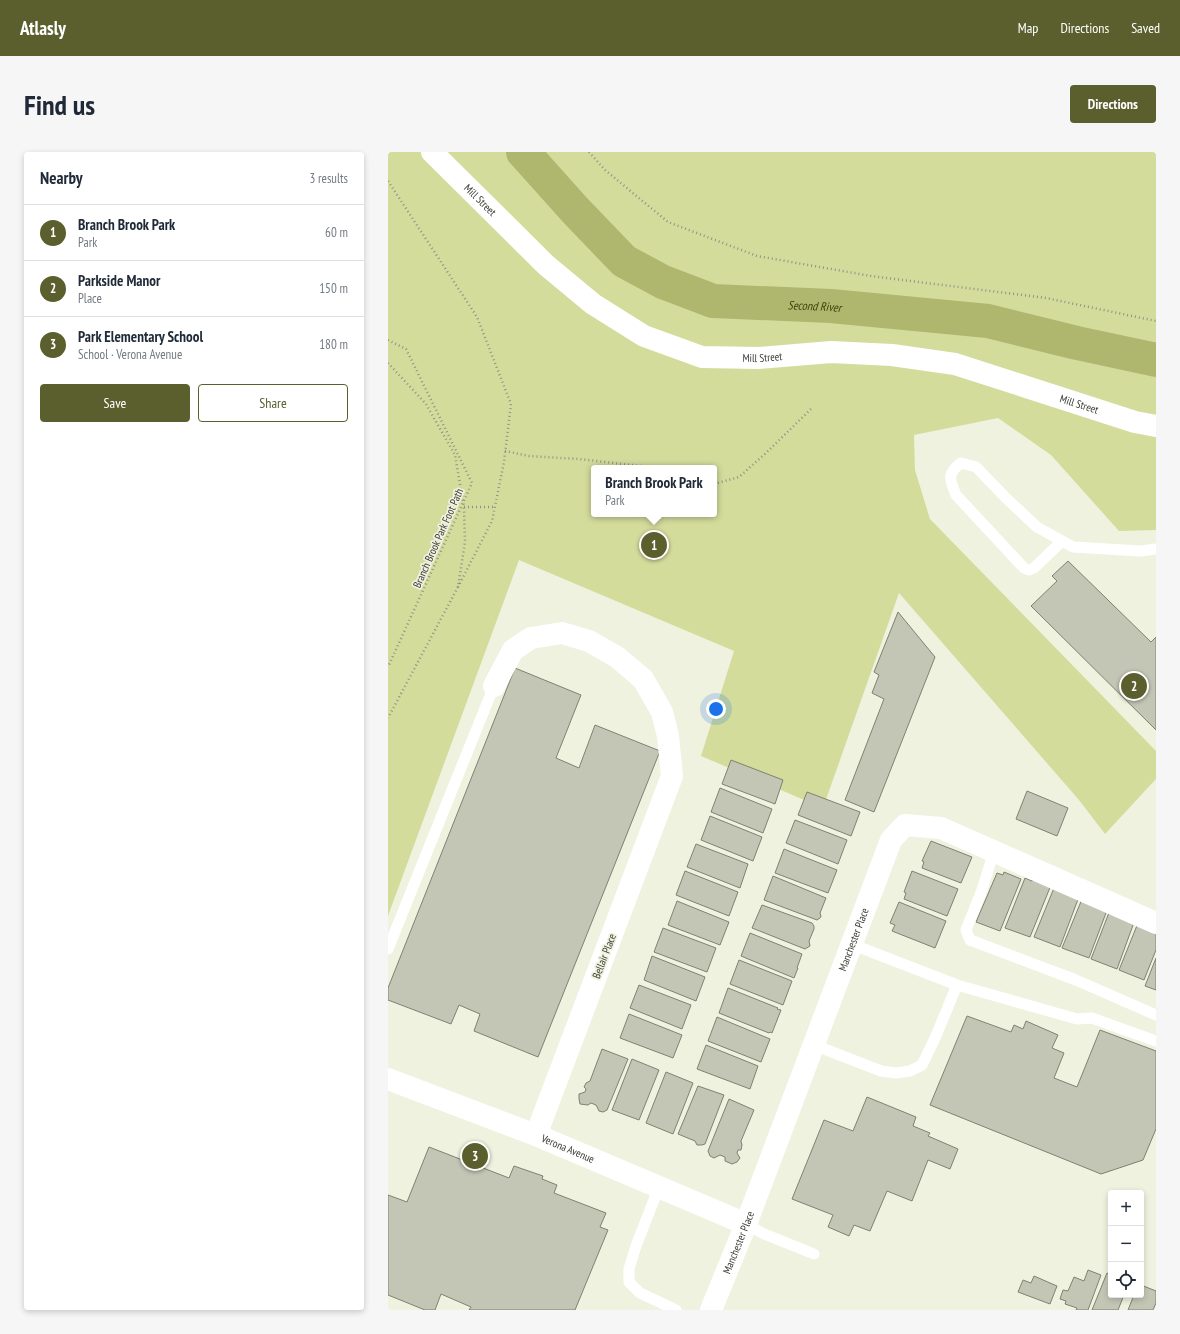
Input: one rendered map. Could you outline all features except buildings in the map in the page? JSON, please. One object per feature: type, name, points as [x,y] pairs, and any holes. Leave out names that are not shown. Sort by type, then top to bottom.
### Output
[{"type":"street","name":"Mill Street","points":[[432,152],[546,265],[593,304],[644,336],[702,357],[759,358],[830,352],[892,355],[954,364],[1135,422],[1156,426]]},
{"type":"street","name":"Bellair Place","points":[[494,686],[513,650],[531,638],[562,633],[588,641],[616,657],[643,679],[662,712],[668,736],[672,776],[536,1135]]},
{"type":"street","name":"Manchester Place","points":[[711,1310],[746,1224],[891,840],[906,825],[941,828],[1156,923]]},
{"type":"street","name":"Verona Avenue","points":[[388,1079],[536,1135],[746,1224]]},
{"type":"lane","points":[[1062,541],[1034,568],[1029,570],[1024,568],[956,495],[950,480],[953,469],[961,463],[976,466],[1006,498],[1037,527],[1073,547],[1140,551],[1156,549]]},
{"type":"lane","points":[[388,950],[494,686]]},
{"type":"lane","points":[[994,851],[982,890],[966,930],[970,940],[1076,980],[1156,1015]]},
{"type":"lane","points":[[851,944],[957,985],[1077,1020],[1092,1018],[1156,1041]]},
{"type":"lane","points":[[814,1045],[881,1072],[896,1073],[910,1071],[922,1064],[936,1036],[957,985]]},
{"type":"lane","points":[[659,1187],[634,1252],[629,1269],[629,1282],[640,1294],[676,1310]]},
{"type":"lane","points":[[746,1224],[762,1233],[814,1254]]},
{"type":"path","points":[[589,152],[605,170],[668,222],[757,256],[872,276],[1046,298],[1156,321]]},
{"type":"path","points":[[388,181],[477,317],[511,404],[505,451],[492,521],[388,718]]},
{"type":"path","name":"Branch Brook Park Foot Path","points":[[388,340],[406,349],[472,483],[388,667]]},
{"type":"path","points":[[388,363],[426,404],[455,456],[464,508],[465,542],[458,587]]},
{"type":"path","points":[[717,483],[739,477],[811,409]]},
{"type":"path","points":[[505,451],[529,456],[579,459],[632,465]]},
{"type":"path","points":[[464,508],[494,508]]},
{"type":"green space","points":[[388,152],[1156,152],[1156,530],[1119,531],[1051,455],[998,418],[914,435],[915,470],[930,519],[1156,751],[1156,779],[1105,834],[1079,800],[899,593],[823,808],[701,756],[734,651],[519,560],[388,916]]},
{"type":"waterway","name":"Second River","points":[[523,152],[575,210],[624,261],[663,282],[713,301],[831,306],[988,321],[1077,343],[1156,360]]},
{"type":"place","name":"Branch Brook Park","points":[[654,545]]},
{"type":"place","name":"Parkside Manor","points":[[1134,686]]},
{"type":"place","name":"Park Elementary School","points":[[475,1156]]}]
